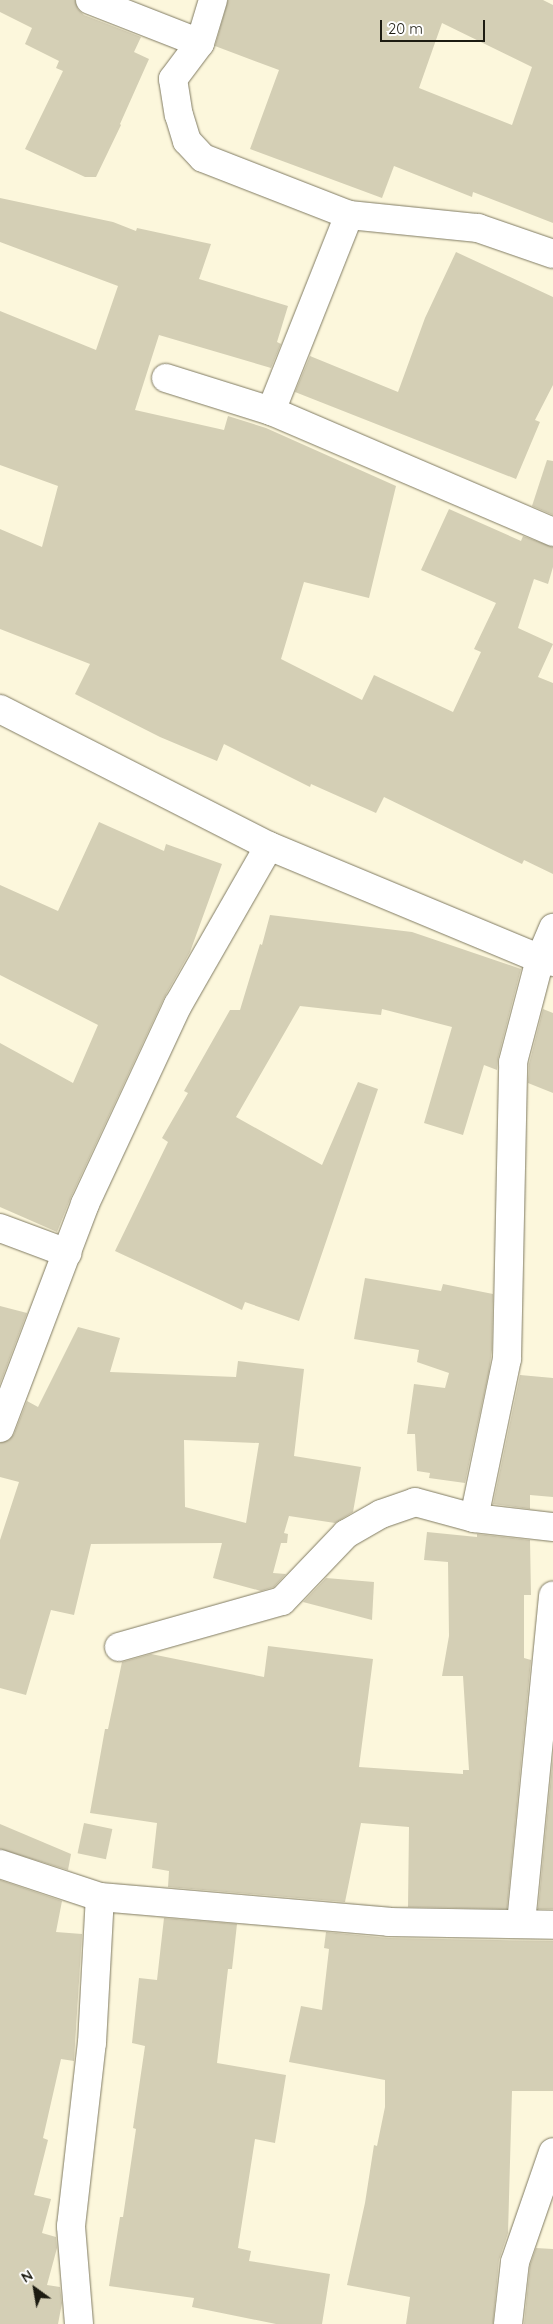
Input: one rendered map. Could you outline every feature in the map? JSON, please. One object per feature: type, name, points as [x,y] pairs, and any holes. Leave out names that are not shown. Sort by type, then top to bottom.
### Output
[{"type":"street","points":[[90,0],[200,43]]},
{"type":"street","points":[[213,0],[200,43],[173,79],[179,115],[187,140],[203,158],[349,215],[478,228],[553,254]]},
{"type":"street","points":[[271,411],[349,215]]},
{"type":"street","points":[[166,378],[271,411],[553,532]]},
{"type":"street","points":[[0,709],[269,846],[547,960]]},
{"type":"street","points":[[0,1428],[85,1204],[178,1005],[269,846]]},
{"type":"street","points":[[474,1518],[507,1359],[513,1062],[547,960],[553,928]]},
{"type":"street","points":[[0,1228],[66,1253]]},
{"type":"street","points":[[120,1647],[282,1601],[346,1534],[381,1514],[415,1502],[474,1518],[553,1527]]},
{"type":"street","points":[[521,1923],[553,1596]]},
{"type":"street","points":[[0,1864],[100,1897],[390,1922],[521,1923],[553,1926]]},
{"type":"street","points":[[79,2324],[72,2226],[92,2043],[100,1897]]},
{"type":"street","points":[[508,2324],[515,2262],[553,2152]]},
{"type":"building","points":[[0,0],[75,0],[78,9],[84,15],[141,37],[134,52],[149,59],[96,177],[85,177],[25,149],[63,71],[56,68],[59,61],[25,44],[32,28],[0,12]]},
{"type":"building","points":[[228,0],[543,0],[553,5],[553,223],[473,192],[472,197],[394,166],[382,198],[250,149],[279,70],[215,46]],"holes":[[[442,23],[532,67],[512,125],[419,88]]]},
{"type":"building","points":[[0,198],[113,222],[136,231],[137,228],[211,244],[199,279],[288,306],[277,342],[281,344],[271,368],[159,335],[135,410],[224,430],[228,416],[266,428],[396,486],[369,598],[304,582],[281,659],[362,700],[374,675],[453,712],[481,652],[474,649],[496,603],[421,570],[449,509],[521,541],[523,536],[553,547],[553,567],[548,584],[534,579],[518,628],[553,644],[538,677],[553,683],[553,874],[524,860],[522,864],[384,797],[376,813],[311,784],[310,787],[224,744],[217,761],[160,737],[75,694],[90,664],[0,629],[0,529],[42,547],[58,486],[0,465],[0,311],[96,350],[118,286],[0,242]]},
{"type":"building","points":[[456,252],[553,297],[553,385],[535,420],[540,422],[516,479],[295,392],[310,356],[398,392],[425,318]]},
{"type":"building","points":[[547,460],[553,461],[553,515],[532,506]]},
{"type":"building","points":[[99,822],[164,851],[166,844],[222,864],[190,952],[164,998],[71,1197],[57,1232],[0,1207],[0,1043],[73,1083],[98,1025],[0,975],[0,885],[58,911]]},
{"type":"building","points":[[270,915],[412,932],[521,969],[498,1058],[497,1070],[484,1065],[463,1135],[424,1123],[452,1027],[382,1009],[381,1015],[300,1006],[236,1117],[322,1165],[358,1082],[378,1089],[299,1321],[245,1302],[242,1310],[115,1251],[168,1142],[162,1138],[188,1093],[184,1091],[230,1010],[240,1010]]},
{"type":"building","points":[[543,1009],[553,1013],[553,1093],[528,1083],[529,1064]]},
{"type":"building","points":[[365,1278],[441,1291],[443,1284],[493,1294],[492,1350],[489,1371],[465,1483],[429,1478],[430,1473],[417,1471],[415,1434],[407,1434],[414,1384],[445,1388],[449,1373],[417,1362],[419,1350],[354,1339]]},
{"type":"building","points":[[0,1306],[27,1313],[0,1384]]},
{"type":"building","points":[[78,1327],[120,1338],[110,1372],[236,1377],[238,1361],[304,1369],[294,1456],[361,1467],[353,1512],[335,1523],[289,1516],[284,1533],[288,1534],[287,1543],[281,1543],[273,1573],[286,1574],[274,1587],[261,1591],[213,1578],[222,1543],[91,1544],[74,1615],[51,1610],[26,1695],[0,1688],[0,1540],[19,1482],[0,1477],[0,1443],[9,1440],[14,1434],[27,1401],[38,1407]],"holes":[[[184,1440],[259,1443],[246,1523],[185,1507]]]},
{"type":"building","points":[[520,1375],[553,1378],[553,1497],[530,1495],[530,1509],[493,1504]]},
{"type":"building","points":[[427,1532],[477,1537],[477,1534],[530,1540],[531,1595],[524,1595],[524,1658],[531,1660],[507,1909],[408,1907],[409,1827],[361,1823],[345,1902],[168,1887],[169,1871],[152,1868],[157,1823],[90,1813],[105,1729],[108,1729],[122,1662],[151,1654],[264,1677],[268,1646],[373,1659],[359,1767],[463,1774],[463,1770],[469,1770],[463,1676],[442,1676],[449,1636],[448,1562],[424,1560]]},
{"type":"building","points":[[326,1578],[374,1582],[372,1620],[303,1602]]},
{"type":"building","points":[[553,1756],[553,1909],[538,1909]]},
{"type":"building","points":[[84,1823],[112,1829],[106,1859],[78,1853]]},
{"type":"building","points":[[0,1824],[71,1854],[68,1870],[0,1849]]},
{"type":"building","points":[[0,1880],[62,1901],[56,1932],[82,1934],[74,2061],[61,2059],[43,2138],[48,2140],[34,2195],[51,2199],[42,2233],[56,2237],[57,2248],[47,2285],[60,2287],[62,2303],[58,2324],[0,2324]]},
{"type":"building","points":[[164,1918],[237,1924],[232,1969],[228,1969],[217,2063],[286,2075],[275,2143],[255,2139],[238,2248],[251,2251],[249,2261],[330,2274],[322,2324],[276,2324],[192,2307],[194,2298],[109,2286],[120,2217],[123,2217],[136,2129],[133,2128],[145,2046],[132,2043],[139,1978],[157,1980]]},
{"type":"building","points":[[326,1932],[389,1938],[553,1941],[553,2091],[512,2091],[508,2233],[499,2260],[493,2324],[406,2324],[410,2297],[347,2285],[365,2203],[374,2145],[377,2146],[385,2107],[385,2080],[289,2062],[301,2006],[322,2010],[329,1949],[324,1948]]},
{"type":"building","points":[[536,2248],[553,2249],[553,2324],[524,2324],[530,2265]]}]
